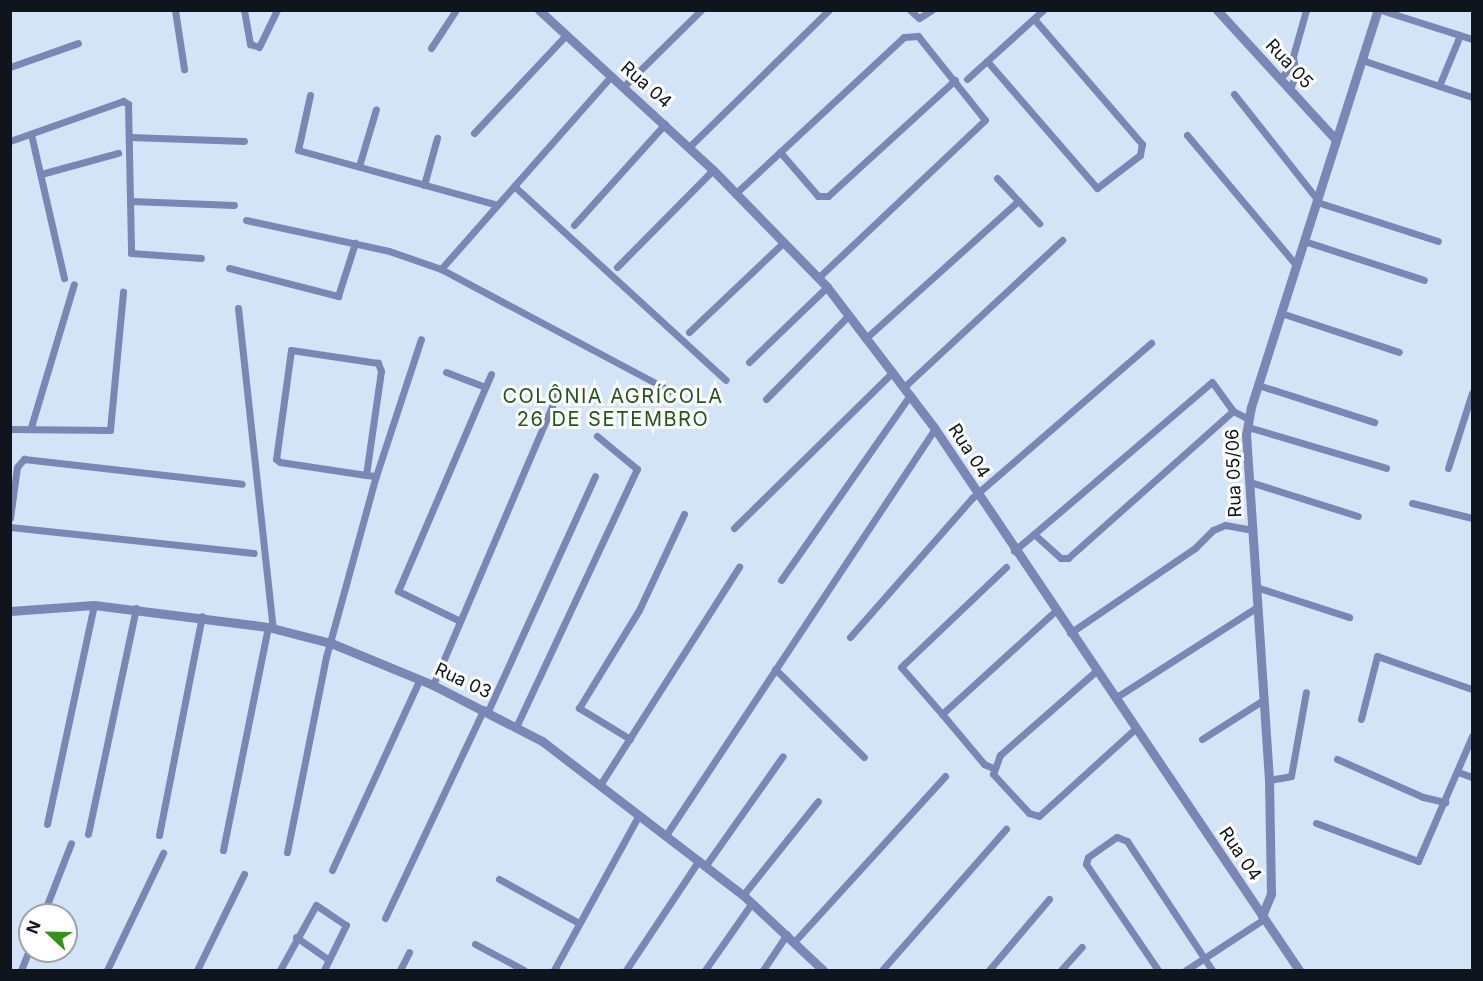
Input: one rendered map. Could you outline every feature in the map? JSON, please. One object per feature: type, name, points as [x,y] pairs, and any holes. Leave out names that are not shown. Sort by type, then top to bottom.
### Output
[{"type":"street","points":[[175,10],[184,69]]},
{"type":"street","points":[[244,10],[250,45],[259,47],[277,10]]},
{"type":"street","points":[[431,48],[456,10]]},
{"type":"street","name":"Rua 04","points":[[539,10],[713,170],[827,287],[935,429],[1014,551],[1299,970]]},
{"type":"street","points":[[623,87],[701,10]]},
{"type":"street","points":[[689,147],[830,10]]},
{"type":"street","points":[[910,10],[919,18],[932,10]]},
{"type":"street","points":[[967,79],[1043,10]]},
{"type":"street","name":"Rua 05","points":[[1217,10],[1336,140]]},
{"type":"street","points":[[1280,79],[1293,54],[1306,10]]},
{"type":"street","points":[[1380,10],[1473,39]]},
{"type":"street","name":"Rua 05/06","points":[[1263,917],[1271,894],[1269,780],[1260,702],[1248,423],[1296,265],[1380,10]]},
{"type":"street","points":[[987,61],[1097,188],[1140,155],[1142,144],[1034,19]]},
{"type":"street","points":[[736,193],[911,33],[955,80],[984,116],[981,128],[818,278]]},
{"type":"street","points":[[474,134],[566,35]]},
{"type":"street","points":[[1439,86],[1460,35]]},
{"type":"street","points":[[10,67],[78,43]]},
{"type":"street","points":[[1290,89],[1296,73],[1293,54]]},
{"type":"street","points":[[1362,60],[1473,97]]},
{"type":"street","points":[[441,269],[611,76]]},
{"type":"street","points":[[780,152],[818,196],[828,196],[955,80]]},
{"type":"street","points":[[1234,94],[1317,201],[1438,241]]},
{"type":"street","points":[[310,95],[298,150],[497,205]]},
{"type":"street","points":[[10,141],[123,102],[130,109],[133,256],[201,258]]},
{"type":"street","points":[[359,166],[376,109]]},
{"type":"street","points":[[574,225],[665,124]]},
{"type":"street","points":[[31,134],[64,278]]},
{"type":"street","points":[[1187,135],[1296,265]]},
{"type":"street","points":[[130,137],[244,141]]},
{"type":"street","points":[[424,184],[437,138]]},
{"type":"street","points":[[41,174],[118,153]]},
{"type":"street","points":[[617,267],[713,170]]},
{"type":"street","points":[[997,178],[1040,223]]},
{"type":"street","points":[[514,186],[726,380]]},
{"type":"street","points":[[131,201],[234,206]]},
{"type":"street","points":[[866,338],[1018,201]]},
{"type":"street","points":[[246,220],[301,236],[355,243],[441,269],[672,392]]},
{"type":"street","points":[[781,580],[907,391],[1062,240]]},
{"type":"street","points":[[1304,241],[1424,280]]},
{"type":"street","points":[[689,332],[784,242]]},
{"type":"street","points":[[229,268],[338,296],[355,243]]},
{"type":"street","points":[[31,427],[74,284]]},
{"type":"street","points":[[750,362],[827,287]]},
{"type":"street","points":[[10,429],[31,427],[110,430],[123,292]]},
{"type":"street","points":[[223,850],[270,627],[238,308]]},
{"type":"street","points":[[1281,313],[1399,352]]},
{"type":"street","points":[[766,399],[848,316]]},
{"type":"street","points":[[287,852],[331,643],[376,476],[421,339]]},
{"type":"street","points":[[850,637],[977,494],[1151,343]]},
{"type":"street","points":[[366,475],[381,371],[378,363],[291,350],[276,459],[366,475],[376,476]]},
{"type":"street","points":[[446,372],[485,387]]},
{"type":"street","points":[[734,528],[893,372]]},
{"type":"street","points":[[460,621],[398,591],[491,374]]},
{"type":"street","points":[[1014,551],[1212,382],[1233,411],[1248,423],[1386,468]]},
{"type":"street","points":[[1258,386],[1374,422]]},
{"type":"street","points":[[1448,468],[1473,393]]},
{"type":"street","points":[[433,685],[557,394]]},
{"type":"street","points":[[1034,534],[1061,558],[1068,558],[1233,411]]},
{"type":"street","points":[[666,835],[935,429]]},
{"type":"street","points":[[516,727],[637,469],[597,436]]},
{"type":"street","points":[[10,518],[17,467],[24,459],[242,484]]},
{"type":"street","points":[[385,918],[596,476]]},
{"type":"street","points":[[1250,482],[1358,516]]},
{"type":"street","points":[[1412,503],[1473,518]]},
{"type":"street","points":[[630,739],[579,708],[639,609],[684,514]]},
{"type":"street","points":[[1070,633],[1196,548],[1213,530],[1225,525],[1252,530]]},
{"type":"street","points":[[10,527],[254,553]]},
{"type":"street","points":[[600,785],[739,567]]},
{"type":"street","points":[[1006,567],[901,667],[984,764],[993,768],[1029,813],[1039,816],[1135,729]]},
{"type":"street","points":[[1256,587],[1349,617]]},
{"type":"street","points":[[47,824],[94,605]]},
{"type":"street","name":"Rua 03","points":[[10,611],[94,605],[202,616],[270,627],[331,643],[420,679],[516,727],[600,785],[753,903],[823,970]]},
{"type":"street","points":[[88,834],[136,608]]},
{"type":"street","points":[[1115,698],[1256,609]]},
{"type":"street","points":[[942,714],[1055,611]]},
{"type":"street","points":[[159,835],[202,616]]},
{"type":"street","points":[[1361,719],[1377,656],[1473,689]]},
{"type":"street","points":[[776,669],[864,757]]},
{"type":"street","points":[[993,768],[1000,755],[1096,671]]},
{"type":"street","points":[[332,870],[420,679]]},
{"type":"street","points":[[1269,780],[1291,776],[1306,693]]},
{"type":"street","points":[[1202,739],[1260,702]]},
{"type":"street","points":[[1316,823],[1418,861],[1473,736]]},
{"type":"street","points":[[626,970],[702,862],[783,756]]},
{"type":"street","points":[[1337,759],[1423,797],[1445,802]]},
{"type":"street","points":[[1458,772],[1473,777]]},
{"type":"street","points":[[763,970],[945,776]]},
{"type":"street","points":[[743,895],[818,801]]},
{"type":"street","points":[[554,970],[639,815]]},
{"type":"street","points":[[882,970],[1006,829]]},
{"type":"street","points":[[1158,970],[1086,864],[1088,856],[1118,837],[1127,841],[1212,970]]},
{"type":"street","points":[[48,903],[71,843]]},
{"type":"street","points":[[107,970],[163,854]]},
{"type":"street","points":[[197,970],[244,874]]},
{"type":"street","points":[[499,879],[579,923]]},
{"type":"street","points":[[989,970],[1049,899]]},
{"type":"street","points":[[705,970],[753,903]]},
{"type":"street","points":[[280,970],[296,937],[316,905],[345,921],[324,970]]},
{"type":"street","points":[[1186,970],[1263,917]]},
{"type":"street","points":[[296,937],[329,960]]},
{"type":"street","points":[[476,944],[524,970]]},
{"type":"street","points":[[1061,970],[1082,947]]},
{"type":"street","points":[[400,970],[409,952]]},
{"type":"district","name":"COLÔNIA AGRÍCOLA 26 DE SETEMBRO","points":[[613,408]]}]
